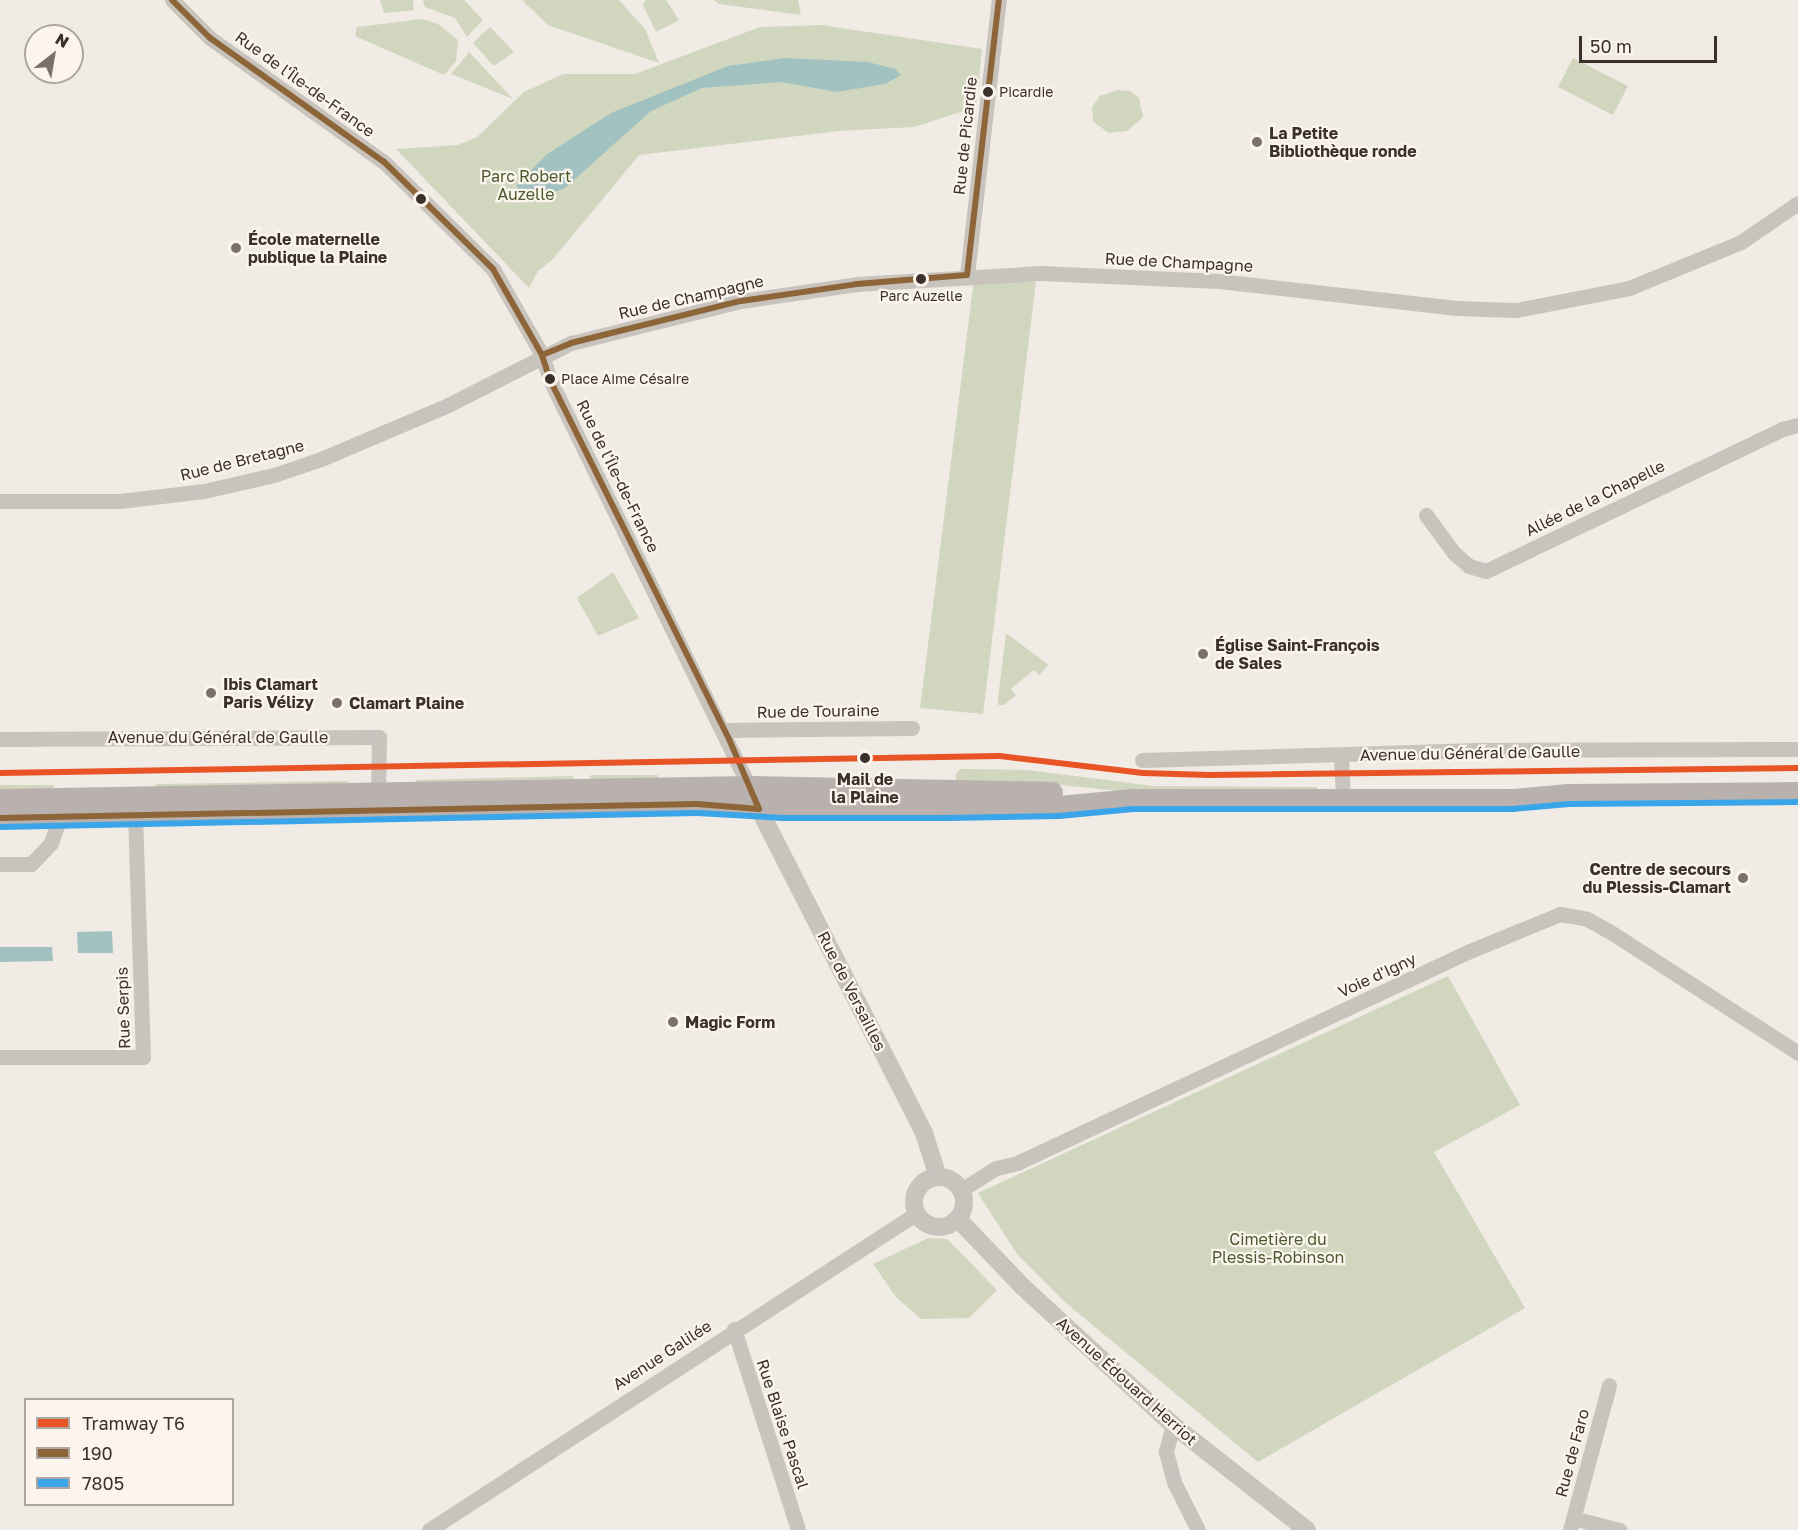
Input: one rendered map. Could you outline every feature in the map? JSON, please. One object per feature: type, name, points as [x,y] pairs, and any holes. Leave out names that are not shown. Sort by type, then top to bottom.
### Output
[{"type":"main road","points":[[0,818],[135,815],[378,802],[750,787],[935,789],[1134,800],[1343,797],[1502,800],[1569,795],[1798,793]]},
{"type":"main road","points":[[0,800],[697,804],[759,809],[1059,807],[1134,800]]},
{"type":"street","name":"Rue de l'Île-de-France","points":[[172,0],[210,38],[384,162],[416,190],[493,269],[542,355],[550,380],[724,730],[750,787]]},
{"type":"street","name":"Rue de Picardie","points":[[967,275],[999,0]]},
{"type":"street","name":"Rue de Champagne","points":[[542,355],[571,343],[741,301],[857,284],[967,275],[1041,273],[1219,281],[1456,308],[1516,310],[1629,288],[1741,242],[1798,202]]},
{"type":"street","name":"Rue de Bretagne","points":[[0,501],[84,504],[143,499],[273,475],[321,459],[448,405],[542,355]]},
{"type":"street","name":"Allée de la Chapelle","points":[[1425,515],[1454,553],[1469,566],[1486,570],[1782,429],[1798,425]]},
{"type":"street","name":"Rue de Touraine","points":[[724,730],[912,728]]},
{"type":"street","name":"Avenue du Général de Gaulle","points":[[0,739],[379,737],[378,802]]},
{"type":"street","name":"Avenue du Général de Gaulle","points":[[1142,760],[1341,757],[1486,750],[1798,749]]},
{"type":"street","points":[[1341,757],[1343,797]]},
{"type":"street","points":[[750,787],[759,809]]},
{"type":"street","name":"Rue de Versailles","points":[[759,809],[924,1133],[938,1177]]},
{"type":"street","name":"Rue Serpis","points":[[0,1057],[143,1057],[135,815]]},
{"type":"street","points":[[0,864],[31,864],[51,843],[60,817]]},
{"type":"street","name":"Voie d'Igny","points":[[962,1190],[977,1177],[1036,1153],[1465,953],[1560,914],[1587,919],[1610,931],[1798,1053]]},
{"type":"street","points":[[938,1177],[952,1180],[962,1190],[965,1205],[958,1219],[936,1227],[917,1213],[918,1189],[938,1177]]},
{"type":"street","name":"Avenue Galilée","points":[[429,1530],[734,1329],[917,1213]]},
{"type":"street","name":"Avenue Édouard Herriot","points":[[958,1219],[1022,1286],[1173,1425],[1307,1530]]},
{"type":"street","name":"Rue Blaise Pascal","points":[[734,1329],[798,1530]]},
{"type":"street","name":"Rue de Faro","points":[[1572,1524],[1609,1384]]},
{"type":"street","points":[[1173,1425],[1166,1452],[1174,1482],[1198,1530]]},
{"type":"street","points":[[1572,1524],[1619,1530]]},
{"type":"green space","points":[[380,0],[413,0],[414,10],[384,13]]},
{"type":"green space","points":[[423,0],[464,0],[483,20],[467,37],[455,18],[425,7]]},
{"type":"green space","points":[[522,0],[619,0],[645,29],[659,63],[548,25]]},
{"type":"green space","points":[[646,0],[666,0],[679,20],[656,32],[643,5]]},
{"type":"green space","points":[[714,0],[798,0],[801,15],[719,4]]},
{"type":"green space","points":[[422,19],[438,24],[458,40],[456,61],[444,75],[355,36],[357,27]]},
{"type":"green space","name":"Parc Robert Auzelle","points":[[821,25],[982,49],[976,107],[914,127],[839,131],[639,155],[553,259],[538,271],[529,288],[396,149],[458,145],[477,137],[524,92],[563,74],[635,74],[760,27]]},
{"type":"green space","points":[[490,27],[514,52],[494,66],[473,43]]},
{"type":"green space","points":[[469,52],[513,99],[451,74]]},
{"type":"green space","points":[[1573,58],[1628,86],[1613,115],[1558,87]]},
{"type":"green space","points":[[1117,90],[1130,91],[1139,98],[1143,117],[1127,131],[1109,133],[1093,122],[1092,107],[1100,96]]},
{"type":"green space","points":[[974,279],[1036,282],[983,714],[920,708]]},
{"type":"green space","points":[[613,572],[639,618],[598,636],[577,598]]},
{"type":"green space","points":[[1006,633],[1049,665],[1039,675],[1034,670],[1011,689],[1016,695],[1004,705],[998,705],[998,698]]},
{"type":"green space","points":[[960,769],[1027,770],[1154,786],[1317,787],[1317,791],[1118,791],[1025,781],[958,782],[955,776]]},
{"type":"green space","points":[[591,775],[658,775],[658,780],[589,779]]},
{"type":"green space","points":[[573,776],[574,783],[416,784],[416,780]]},
{"type":"green space","points":[[348,781],[348,785],[156,788],[156,784]]},
{"type":"green space","points":[[0,785],[54,785],[54,790],[0,790]]},
{"type":"green space","name":"Cimetière du Plessis-Robinson","points":[[1448,976],[1520,1105],[1434,1152],[1525,1308],[1258,1462],[1066,1303],[1017,1254],[978,1193]]},
{"type":"green space","points":[[928,1238],[947,1239],[997,1290],[969,1318],[921,1319],[896,1297],[873,1264]]},
{"type":"water","points":[[785,58],[868,62],[895,69],[901,75],[885,84],[837,92],[781,82],[702,88],[651,111],[565,188],[542,197],[517,192],[517,185],[546,155],[611,113],[728,66]]},
{"type":"water","points":[[112,931],[113,953],[78,953],[77,932]]},
{"type":"water","points":[[0,947],[52,947],[53,961],[0,962]]},
{"type":"tram line","name":"T6","points":[[0,773],[1000,756],[1143,773],[1209,775],[1798,768]]},
{"type":"transit line","name":"190","points":[[0,818],[697,804],[759,809],[729,739],[550,380],[542,355],[493,269],[384,162],[210,38],[172,0]]},
{"type":"transit line","name":"190","points":[[542,355],[571,343],[741,301],[857,284],[967,275],[999,0]]},
{"type":"transit line","name":"7805","points":[[0,827],[697,813],[783,818],[949,818],[1059,816],[1134,809],[1513,809],[1569,804],[1798,802]]},
{"type":"place","name":"Picardie","points":[[988,92]]},
{"type":"place","name":"La Petite Bibliothèque ronde","points":[[1257,142]]},
{"type":"place","name":"École maternelle publique la Plaine","points":[[236,248]]},
{"type":"place","name":"Parc Auzelle","points":[[921,279]]},
{"type":"place","name":"Place Aime Césaire","points":[[550,379]]},
{"type":"place","name":"Église Saint-François de Sales","points":[[1203,654]]},
{"type":"place","name":"Ibis Clamart Paris Vélizy","points":[[211,693]]},
{"type":"place","name":"Clamart Plaine","points":[[337,703]]},
{"type":"place","name":"Mail de la Plaine","points":[[865,758]]},
{"type":"place","name":"Centre de secours du Plessis-Clamart","points":[[1743,878]]},
{"type":"place","name":"Magic Form","points":[[673,1022]]}]
